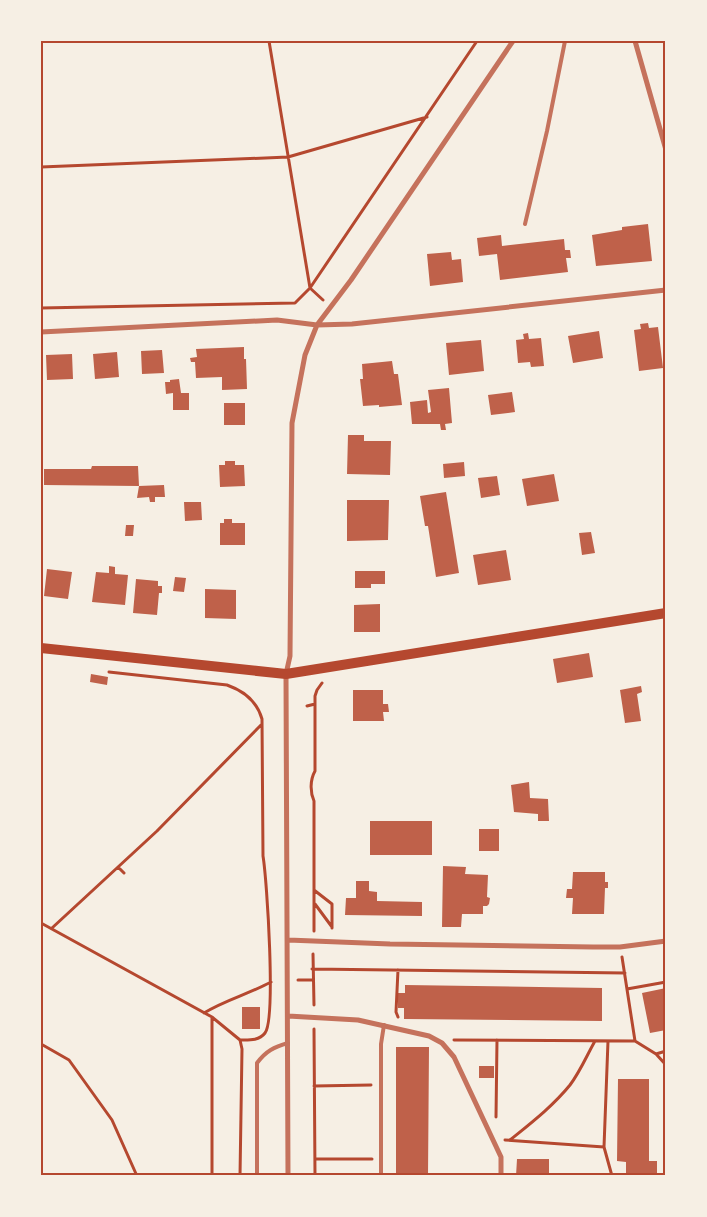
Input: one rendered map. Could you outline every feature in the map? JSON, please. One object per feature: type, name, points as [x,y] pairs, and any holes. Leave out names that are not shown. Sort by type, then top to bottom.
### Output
[{"type":"main road","points":[[41,648],[286,674],[666,613]]},
{"type":"street","points":[[288,1176],[286,674],[290,656],[292,422],[305,355],[317,325],[351,280],[513,41]]},
{"type":"street","points":[[636,41],[666,150]]},
{"type":"street","points":[[41,332],[277,320],[317,325],[352,324],[666,290]]},
{"type":"street","points":[[288,940],[390,944],[620,947],[666,941]]},
{"type":"street","points":[[288,1016],[358,1020],[429,1036],[442,1043],[454,1057],[501,1157],[501,1176]]},
{"type":"lane","points":[[524,224],[547,131],[565,41]]},
{"type":"lane","points":[[381,1176],[381,1044],[384,1025]]},
{"type":"lane","points":[[256,1176],[257,1063],[263,1054],[271,1048],[288,1043]]},
{"type":"path","points":[[269,41],[310,288]]},
{"type":"path","points":[[41,308],[295,303],[310,288],[477,41]]},
{"type":"path","points":[[41,167],[288,158],[427,117]]},
{"type":"path","points":[[107,672],[228,685],[239,689],[247,695],[260,713],[262,724],[263,856],[267,877],[271,982],[266,1033],[257,1039],[240,1040]]},
{"type":"path","points":[[314,933],[314,801],[312,777],[315,771],[315,696],[318,687]]},
{"type":"path","points":[[307,706],[315,704]]},
{"type":"path","points":[[260,713],[267,712]]},
{"type":"path","points":[[52,928],[157,831],[262,724]]},
{"type":"path","points":[[118,867],[124,873]]},
{"type":"path","points":[[314,890],[332,904],[337,905]]},
{"type":"path","points":[[314,903],[334,930],[332,904]]},
{"type":"path","points":[[41,923],[204,1013],[240,1040],[242,1048],[240,1176]]},
{"type":"path","points":[[620,947],[635,1041]]},
{"type":"path","points":[[313,954],[315,1176]]},
{"type":"path","points":[[312,969],[625,973]]},
{"type":"path","points":[[298,980],[313,980]]},
{"type":"path","points":[[204,1013],[217,1005],[256,991],[271,982]]},
{"type":"path","points":[[627,989],[666,982]]},
{"type":"path","points":[[212,1018],[212,1176]]},
{"type":"path","points":[[449,1040],[635,1041],[656,1054],[666,1065]]},
{"type":"path","points":[[496,1121],[497,1040]]},
{"type":"path","points":[[594,1041],[572,1083],[510,1140],[604,1147]]},
{"type":"path","points":[[608,1041],[604,1147],[612,1176]]},
{"type":"path","points":[[41,1044],[69,1060],[80,1075],[112,1120],[137,1176]]},
{"type":"path","points":[[656,1054],[666,1051]]},
{"type":"path","points":[[314,1086],[381,1085]]},
{"type":"path","points":[[315,1159],[381,1159]]},
{"type":"building","points":[[648,224],[652,261],[596,266],[592,235],[622,230],[622,227]]},
{"type":"building","points":[[501,235],[502,246],[564,239],[565,250],[570,250],[571,258],[566,258],[568,272],[500,280],[497,254],[479,256],[477,238]]},
{"type":"building","points":[[451,252],[452,260],[461,259],[463,282],[430,286],[427,254]]},
{"type":"building","points":[[648,323],[649,328],[658,327],[663,368],[639,371],[634,330],[641,329],[640,324]]},
{"type":"building","points":[[599,331],[603,358],[573,363],[568,336]]},
{"type":"building","points":[[528,333],[529,339],[541,338],[544,366],[531,367],[530,362],[518,363],[516,340],[524,339],[523,334]]},
{"type":"building","points":[[481,340],[484,371],[449,375],[446,343]]},
{"type":"building","points":[[244,347],[247,389],[222,390],[222,377],[196,378],[195,362],[191,362],[190,358],[197,357],[196,349]]},
{"type":"building","points":[[162,350],[164,373],[142,374],[141,351]]},
{"type":"building","points":[[117,352],[119,377],[95,379],[93,354]]},
{"type":"building","points":[[72,354],[73,379],[47,380],[46,355]]},
{"type":"building","points":[[392,361],[394,374],[398,374],[402,405],[363,406],[360,379],[363,379],[362,364]]},
{"type":"building","points":[[179,379],[181,393],[189,393],[189,410],[173,410],[173,393],[166,394],[165,382]]},
{"type":"building","points":[[449,388],[452,423],[445,424],[446,430],[441,430],[440,424],[412,424],[410,402],[427,400],[428,413],[431,412],[428,390]]},
{"type":"building","points":[[512,392],[515,412],[491,415],[488,395]]},
{"type":"building","points":[[224,403],[245,403],[245,425],[224,425]]},
{"type":"building","points":[[348,435],[364,435],[364,441],[391,441],[390,475],[347,474]]},
{"type":"building","points":[[225,461],[235,461],[235,465],[244,465],[245,486],[220,487],[219,465],[225,465]]},
{"type":"building","points":[[464,462],[465,476],[444,478],[443,464]]},
{"type":"building","points":[[92,466],[138,466],[139,486],[44,485],[44,469],[91,469]]},
{"type":"building","points":[[554,474],[559,501],[527,506],[522,479]]},
{"type":"building","points":[[497,476],[500,495],[481,498],[478,478]]},
{"type":"building","points":[[164,485],[165,497],[155,497],[155,502],[150,502],[149,497],[137,498],[139,486]]},
{"type":"building","points":[[446,492],[459,573],[436,577],[428,526],[425,526],[420,496]]},
{"type":"building","points":[[347,500],[389,500],[388,540],[347,541]]},
{"type":"building","points":[[184,502],[201,502],[202,520],[185,521]]},
{"type":"building","points":[[224,519],[232,519],[232,523],[245,523],[245,545],[220,545],[220,523],[224,523]]},
{"type":"building","points":[[126,525],[134,525],[133,536],[125,536]]},
{"type":"building","points":[[591,532],[595,553],[582,555],[579,533]]},
{"type":"building","points":[[506,550],[511,580],[478,585],[473,555]]},
{"type":"building","points":[[109,566],[115,567],[115,574],[128,575],[125,605],[92,602],[96,572],[109,573]]},
{"type":"building","points":[[47,569],[72,572],[68,599],[44,596]]},
{"type":"building","points":[[355,571],[385,571],[385,584],[371,584],[371,588],[355,588]]},
{"type":"building","points":[[175,577],[186,578],[184,592],[173,591]]},
{"type":"building","points":[[136,579],[158,581],[158,586],[162,586],[162,593],[159,593],[157,615],[133,613]]},
{"type":"building","points":[[205,589],[236,590],[236,619],[205,618]]},
{"type":"building","points":[[380,604],[380,632],[354,632],[354,605]]},
{"type":"building","points":[[589,653],[593,677],[557,683],[553,659]]},
{"type":"building","points":[[91,674],[108,677],[107,685],[90,682]]},
{"type":"building","points":[[641,686],[642,692],[637,694],[641,721],[625,723],[620,690]]},
{"type":"building","points":[[353,690],[383,690],[383,704],[388,704],[389,712],[383,712],[384,721],[353,721]]},
{"type":"building","points":[[529,782],[530,798],[548,799],[549,821],[538,821],[538,814],[514,812],[511,785]]},
{"type":"building","points":[[370,821],[432,821],[432,855],[370,855]]},
{"type":"building","points":[[479,829],[499,829],[499,851],[479,851]]},
{"type":"building","points":[[443,866],[466,867],[465,874],[488,875],[487,897],[490,898],[489,904],[483,906],[483,914],[462,914],[461,927],[442,927]]},
{"type":"building","points":[[573,872],[605,872],[605,882],[608,882],[608,888],[605,888],[604,914],[572,914],[573,898],[566,898],[567,889],[572,889]]},
{"type":"building","points":[[356,881],[369,881],[369,891],[377,892],[377,901],[422,902],[422,916],[345,915],[346,898],[356,898]]},
{"type":"building","points":[[405,985],[602,988],[602,1021],[404,1019],[404,1008],[398,1008],[398,993],[405,993]]},
{"type":"building","points":[[666,988],[666,1030],[650,1033],[642,993]]},
{"type":"building","points":[[242,1007],[260,1007],[260,1029],[242,1029]]},
{"type":"building","points":[[396,1047],[429,1047],[428,1176],[396,1176]]},
{"type":"building","points":[[479,1066],[494,1066],[494,1078],[479,1078]]},
{"type":"building","points":[[618,1079],[649,1079],[649,1161],[657,1161],[657,1176],[626,1176],[626,1162],[617,1161]]},
{"type":"building","points":[[517,1159],[549,1159],[549,1176],[516,1176]]}]
